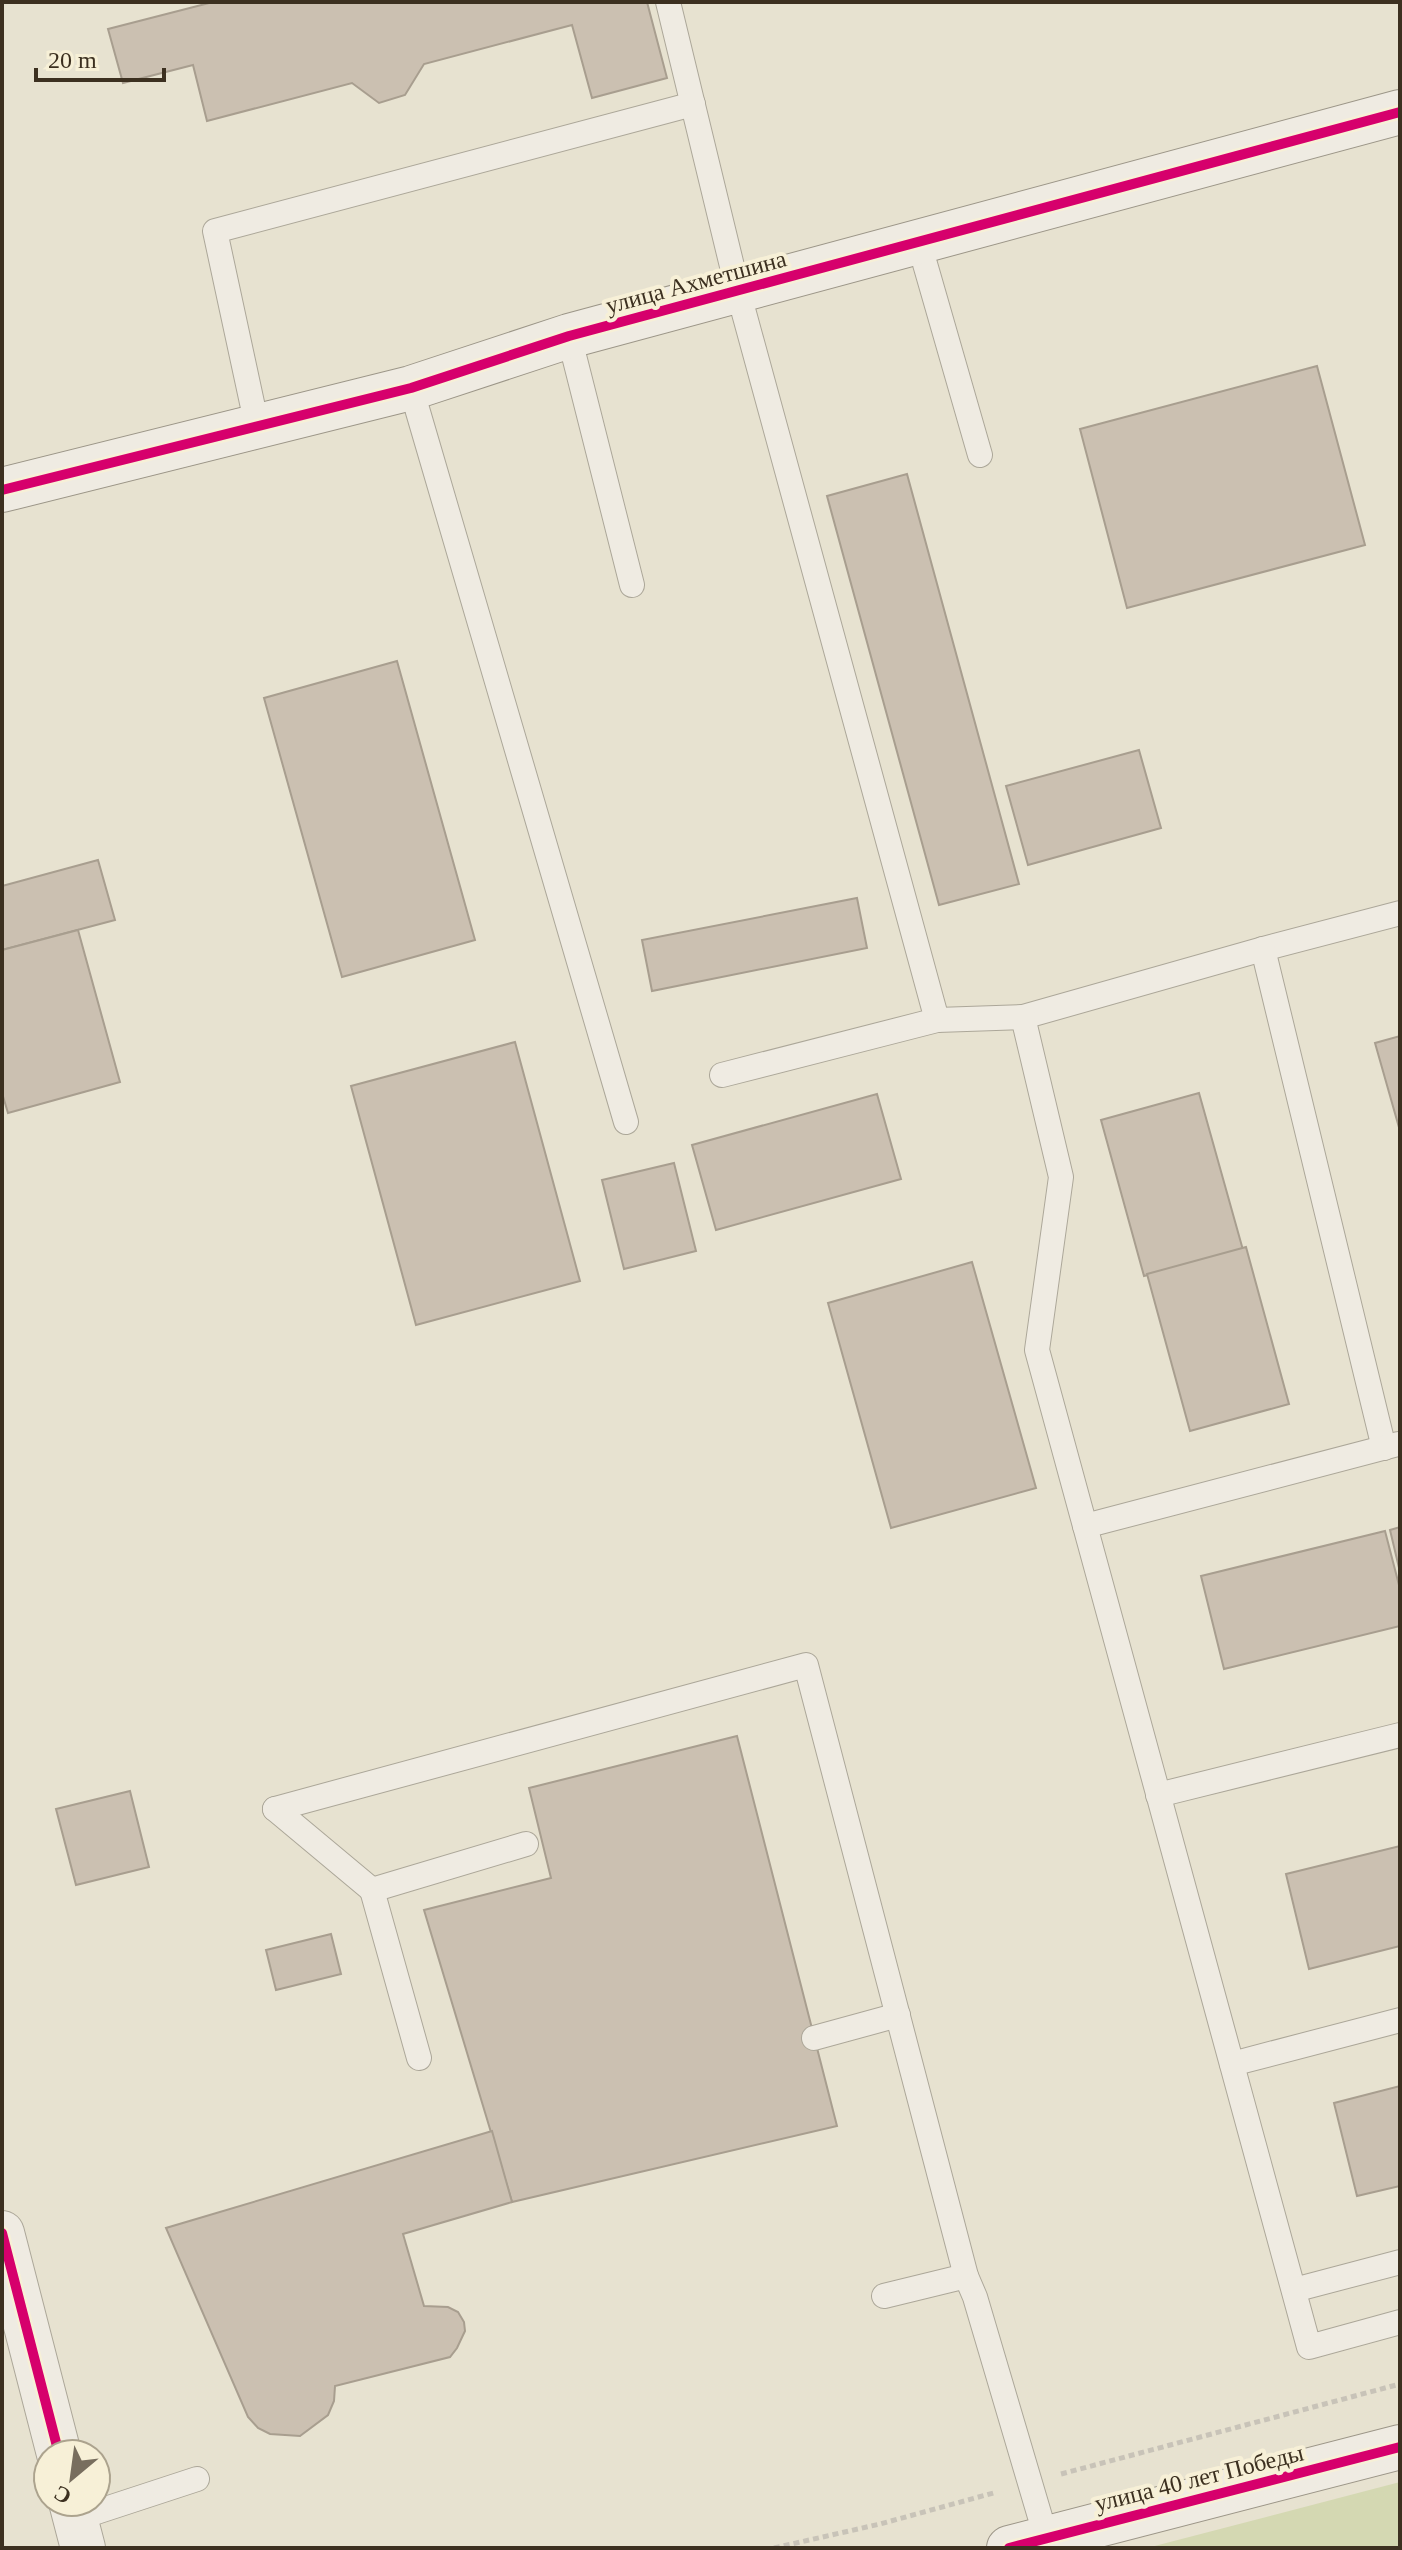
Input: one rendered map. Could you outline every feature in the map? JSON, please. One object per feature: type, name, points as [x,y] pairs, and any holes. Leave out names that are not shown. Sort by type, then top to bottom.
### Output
[{"type":"street","name":"улица Ахметшина","points":[[2,490],[411,388],[569,336],[1400,112]]},
{"type":"street","points":[[2,2233],[55,2438]]},
{"type":"street","name":"улица 40 лет Победы","points":[[1028,2543],[1400,2447]]},
{"type":"lane","points":[[668,2],[738,291],[937,1020]]},
{"type":"lane","points":[[257,426],[215,231],[693,104]]},
{"type":"lane","points":[[919,243],[980,455]]},
{"type":"lane","points":[[569,336],[632,585]]},
{"type":"lane","points":[[411,388],[626,1122]]},
{"type":"lane","points":[[722,1075],[937,1020],[1023,1017],[1400,913]]},
{"type":"lane","points":[[1085,1526],[1392,1446],[1263,949]]},
{"type":"lane","points":[[1023,1017],[1061,1177],[1037,1350],[1309,2347],[1400,2322]]},
{"type":"lane","points":[[419,2058],[372,1890],[275,1809],[806,1665],[966,2276],[1030,2483],[1028,2543]]},
{"type":"lane","points":[[1158,1795],[1400,1735]]},
{"type":"lane","points":[[372,1890],[526,1844]]},
{"type":"lane","points":[[814,2038],[898,2015]]},
{"type":"lane","points":[[1232,2064],[1400,2020]]},
{"type":"lane","points":[[1294,2290],[1400,2262]]},
{"type":"lane","points":[[884,2296],[966,2276]]},
{"type":"lane","points":[[77,2523],[197,2479]]},
{"type":"path","points":[[774,2548],[880,2524],[1400,2384]]},
{"type":"green space","points":[[1400,2482],[1400,2548],[1147,2548]]},
{"type":"building","points":[[213,2],[647,2],[667,78],[592,98],[572,25],[424,64],[405,95],[379,103],[352,83],[207,121],[193,65],[123,83],[108,29]]},
{"type":"building","points":[[1317,366],[1365,545],[1127,608],[1080,429]]},
{"type":"building","points":[[907,474],[1019,884],[939,905],[827,496]]},
{"type":"building","points":[[397,661],[475,940],[342,977],[264,698]]},
{"type":"building","points":[[1139,750],[1161,828],[1028,865],[1006,786]]},
{"type":"building","points":[[98,860],[115,920],[2,950],[2,886]]},
{"type":"building","points":[[857,898],[867,948],[652,991],[642,940]]},
{"type":"building","points":[[78,930],[120,1082],[8,1113],[2,1093],[2,950]]},
{"type":"building","points":[[1400,1036],[1400,1131],[1375,1043]]},
{"type":"building","points":[[515,1042],[580,1281],[416,1325],[351,1086]]},
{"type":"building","points":[[1199,1093],[1243,1250],[1144,1276],[1101,1120]]},
{"type":"building","points":[[877,1094],[901,1179],[716,1230],[692,1145]]},
{"type":"building","points":[[674,1163],[696,1251],[624,1269],[602,1180]]},
{"type":"building","points":[[1246,1247],[1289,1404],[1190,1431],[1147,1274]]},
{"type":"building","points":[[972,1262],[1036,1488],[891,1528],[828,1303]]},
{"type":"building","points":[[1400,1527],[1400,1572],[1390,1530]]},
{"type":"building","points":[[1385,1531],[1400,1589],[1400,1626],[1224,1669],[1201,1576]]},
{"type":"building","points":[[737,1736],[837,2126],[512,2202],[424,1910],[551,1878],[529,1788]]},
{"type":"building","points":[[130,1791],[149,1867],[76,1885],[56,1809]]},
{"type":"building","points":[[1400,1846],[1400,1946],[1309,1969],[1286,1874]]},
{"type":"building","points":[[331,1934],[341,1974],[276,1990],[266,1950]]},
{"type":"building","points":[[1400,2086],[1400,2186],[1357,2196],[1334,2103]]},
{"type":"building","points":[[492,2131],[512,2202],[403,2234],[424,2306],[448,2307],[458,2312],[464,2322],[465,2331],[450,2357],[335,2386],[334,2401],[328,2415],[300,2436],[270,2434],[258,2428],[248,2417],[166,2228]]},
{"type":"cycle path","points":[[2,490],[411,388],[569,336],[1400,112]]},
{"type":"cycle path","points":[[2,2233],[55,2438]]},
{"type":"cycle path","points":[[1009,2548],[1400,2447]]}]
